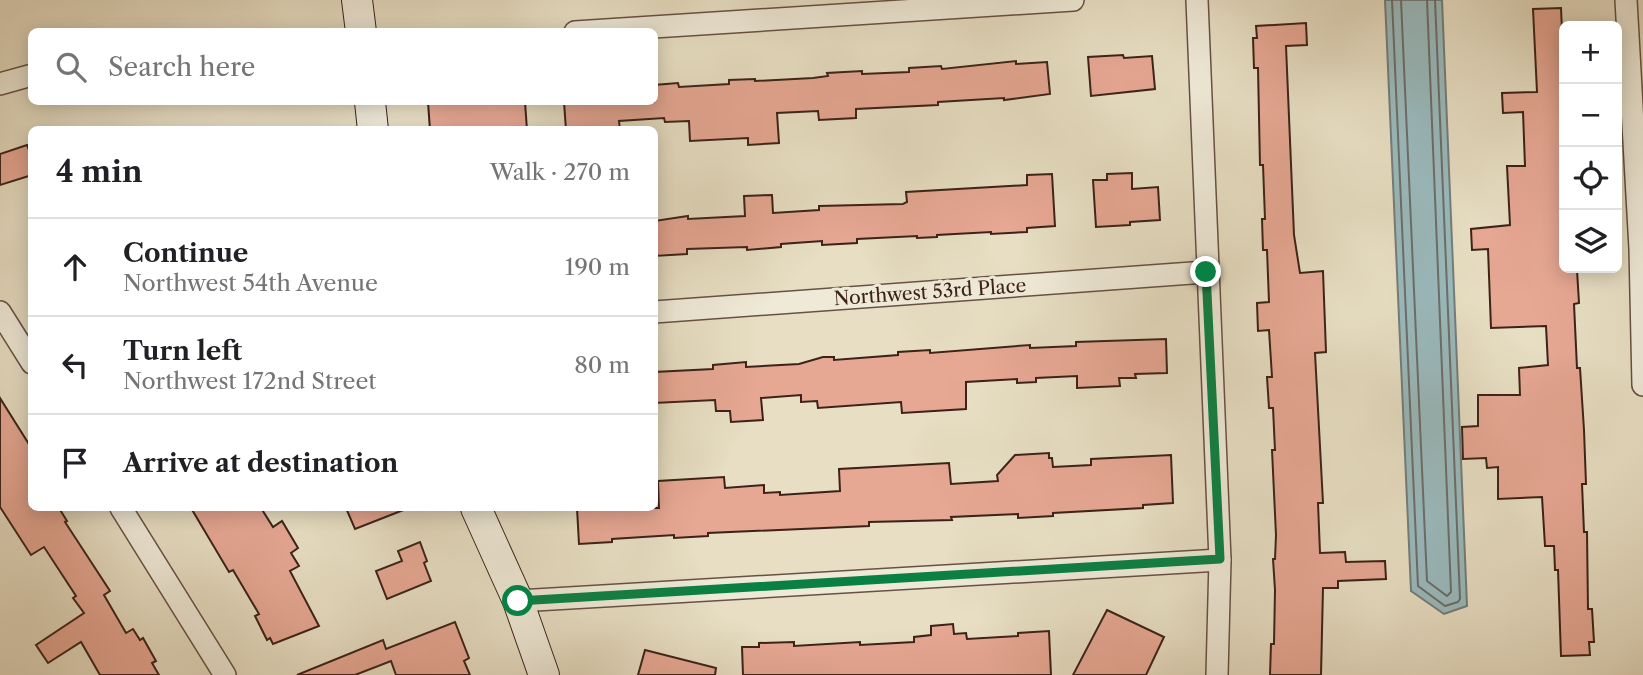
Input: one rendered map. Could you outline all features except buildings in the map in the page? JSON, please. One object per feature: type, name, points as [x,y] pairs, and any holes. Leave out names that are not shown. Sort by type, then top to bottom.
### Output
[{"type":"street","points":[[358,0],[361,28]]},
{"type":"street","points":[[637,28],[1073,0]]},
{"type":"street","points":[[1197,0],[1206,272],[1220,559],[1217,675]]},
{"type":"street","points":[[1626,0],[1642,249],[1643,386]]},
{"type":"street","points":[[0,85],[28,76]]},
{"type":"street","points":[[370,105],[373,126]]},
{"type":"street","name":"Northwest 53rd Place","points":[[658,312],[1206,272]]},
{"type":"street","points":[[0,313],[28,357]]},
{"type":"street","points":[[123,511],[225,675]]},
{"type":"street","points":[[477,511],[518,601],[544,675]]},
{"type":"street","points":[[518,601],[1220,559]]},
{"type":"water","points":[[1385,0],[1442,0],[1467,606],[1444,614],[1411,591]]},
{"type":"route","points":[[518,601],[1220,559],[1206,272]]}]
